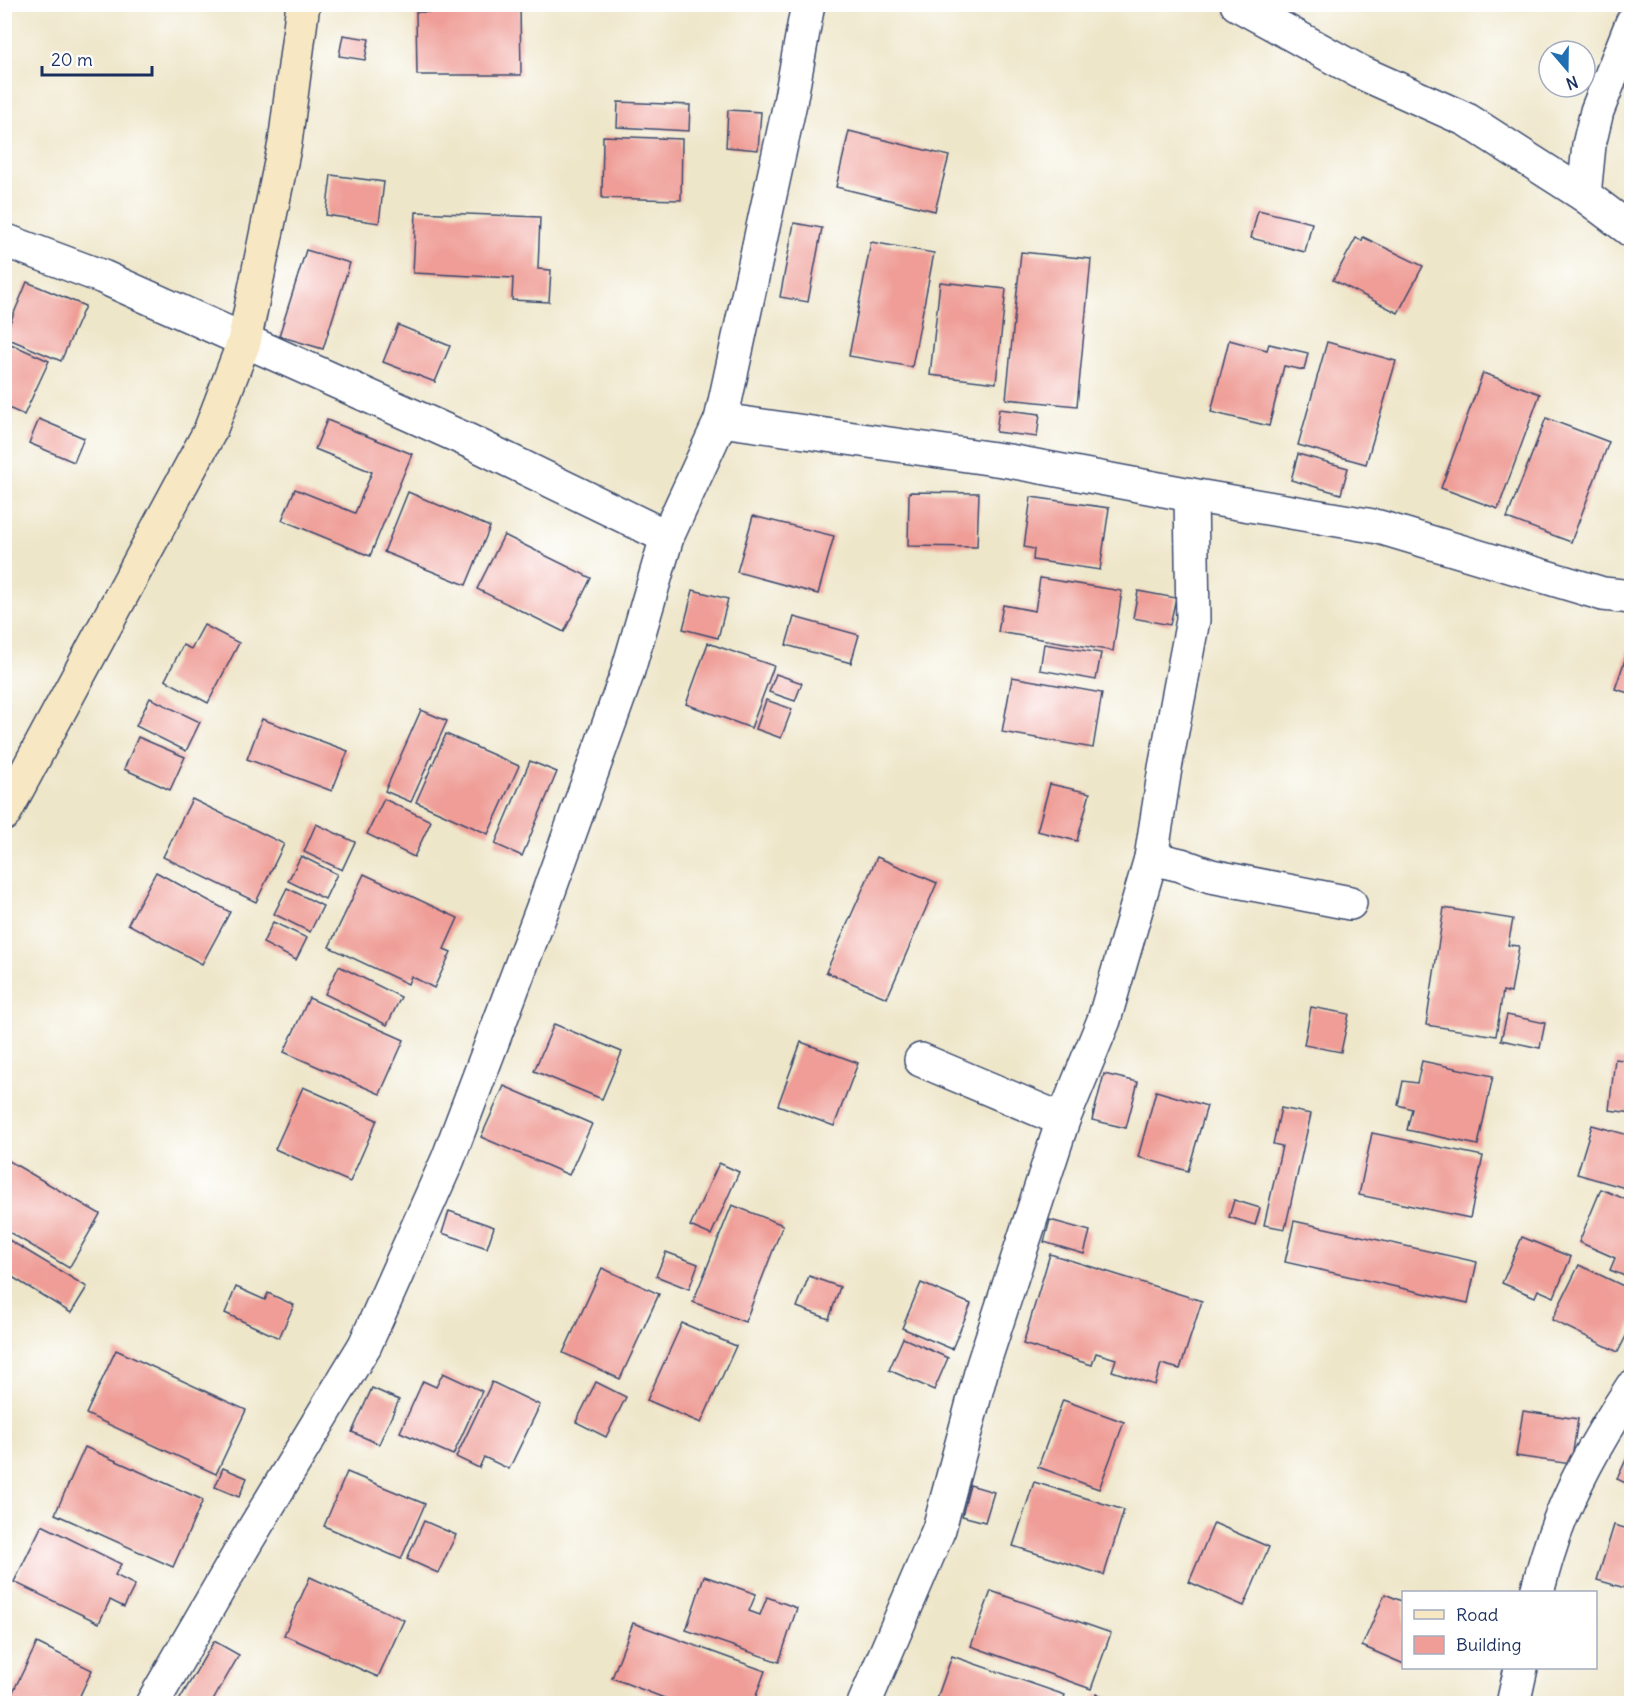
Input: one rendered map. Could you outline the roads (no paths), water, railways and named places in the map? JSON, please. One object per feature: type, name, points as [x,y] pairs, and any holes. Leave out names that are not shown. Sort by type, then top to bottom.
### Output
[{"type":"main road","points":[[4,814],[210,431],[244,342],[285,143],[303,4]]},
{"type":"street","points":[[152,1704],[246,1542],[365,1345],[443,1170],[545,902],[627,674],[667,537],[721,420],[790,103],[808,4]]},
{"type":"street","points":[[1237,4],[1360,72],[1467,120],[1584,195],[1632,231]]},
{"type":"street","points":[[1584,195],[1589,145],[1597,111],[1632,23]]},
{"type":"street","points":[[4,240],[103,277],[469,441],[667,537]]},
{"type":"street","points":[[721,420],[1009,461],[1379,527],[1603,594],[1632,597]]},
{"type":"street","points":[[864,1704],[939,1529],[983,1365],[1063,1120],[1104,1020],[1151,858],[1193,620],[1191,495]]},
{"type":"street","points":[[1151,858],[1181,865],[1211,876],[1350,903]]},
{"type":"street","points":[[921,1060],[1063,1120]]},
{"type":"street","points":[[1538,1591],[1550,1546],[1568,1501],[1609,1421],[1632,1387]]},
{"type":"street","points":[[1513,1704],[1521,1669]]}]
